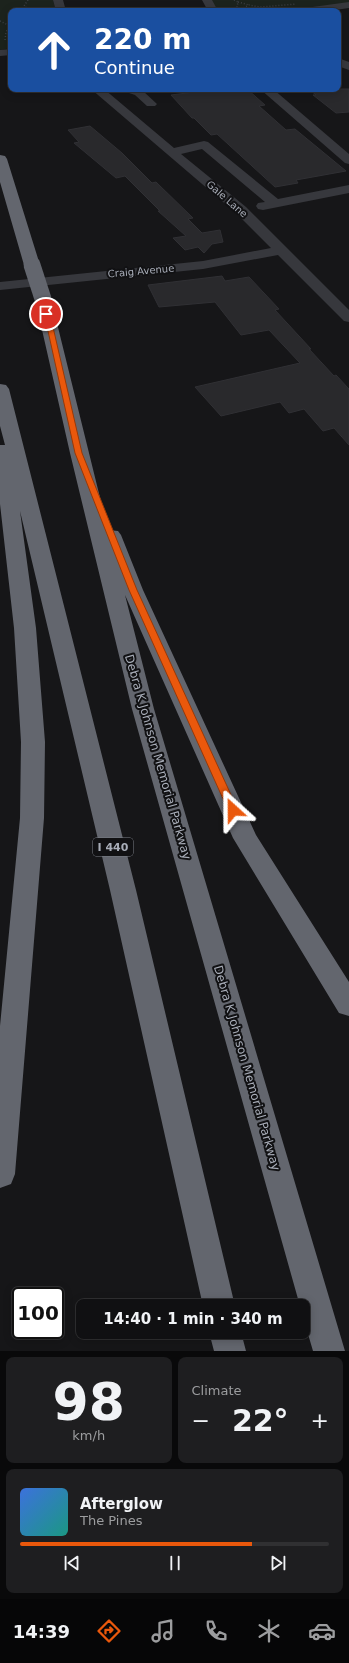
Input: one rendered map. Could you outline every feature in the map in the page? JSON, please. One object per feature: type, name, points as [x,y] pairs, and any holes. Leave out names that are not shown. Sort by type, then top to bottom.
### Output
[{"type":"highway","name":"Debra K Johnson Memorial Parkway","points":[[0,159],[42,299],[143,709],[329,1351]]},
{"type":"highway","name":"I 440","points":[[0,389],[123,890],[217,1299]]},
{"type":"highway","points":[[0,425],[24,628],[33,742],[32,818],[28,874],[0,1174]]},
{"type":"highway","points":[[79,453],[133,590],[245,838],[349,1006]]},
{"type":"highway","points":[[227,1339],[230,1351]]},
{"type":"street","points":[[302,7],[341,4]]},
{"type":"street","name":"Gale Lane","points":[[101,92],[241,210],[349,318]]},
{"type":"street","points":[[136,92],[152,104]]},
{"type":"street","points":[[270,92],[349,160]]},
{"type":"street","points":[[172,152],[204,145],[275,203]]},
{"type":"street","points":[[241,210],[349,189]]},
{"type":"street","name":"Craig Avenue","points":[[0,286],[203,265],[280,250]]},
{"type":"path","points":[[27,8],[24,6],[28,0]]},
{"type":"path","points":[[234,0],[260,7],[302,7]]},
{"type":"path","points":[[237,8],[238,2]]},
{"type":"path","points":[[244,8],[249,5]]},
{"type":"path","points":[[1,48],[8,31]]},
{"type":"shaded area","points":[[0,0],[53,0],[55,8],[8,8],[8,49],[0,50]]},
{"type":"shaded area","points":[[210,0],[349,0],[349,3],[315,8],[214,8]]},
{"type":"building","points":[[341,89],[349,89],[349,112],[336,113],[313,95],[316,95],[312,92],[341,92]]},
{"type":"building","points":[[194,92],[250,92],[265,105],[259,106],[286,130],[295,129],[346,171],[296,180],[298,183],[275,187],[217,134],[211,135],[194,118],[192,118],[171,95]]},
{"type":"building","points":[[90,126],[122,153],[152,183],[156,182],[193,218],[188,219],[202,233],[220,230],[223,242],[212,244],[204,253],[198,247],[185,250],[173,238],[186,236],[158,211],[160,211],[125,176],[116,178],[74,143],[79,142],[68,130]]},
{"type":"building","points":[[222,276],[225,281],[249,277],[279,309],[275,310],[311,349],[309,349],[334,376],[336,375],[349,389],[349,445],[334,428],[323,431],[304,409],[289,413],[280,402],[221,416],[195,387],[300,363],[269,330],[241,335],[215,302],[159,307],[148,285]]},
{"type":"route","points":[[46,314],[79,453],[133,590],[233,810]]}]
